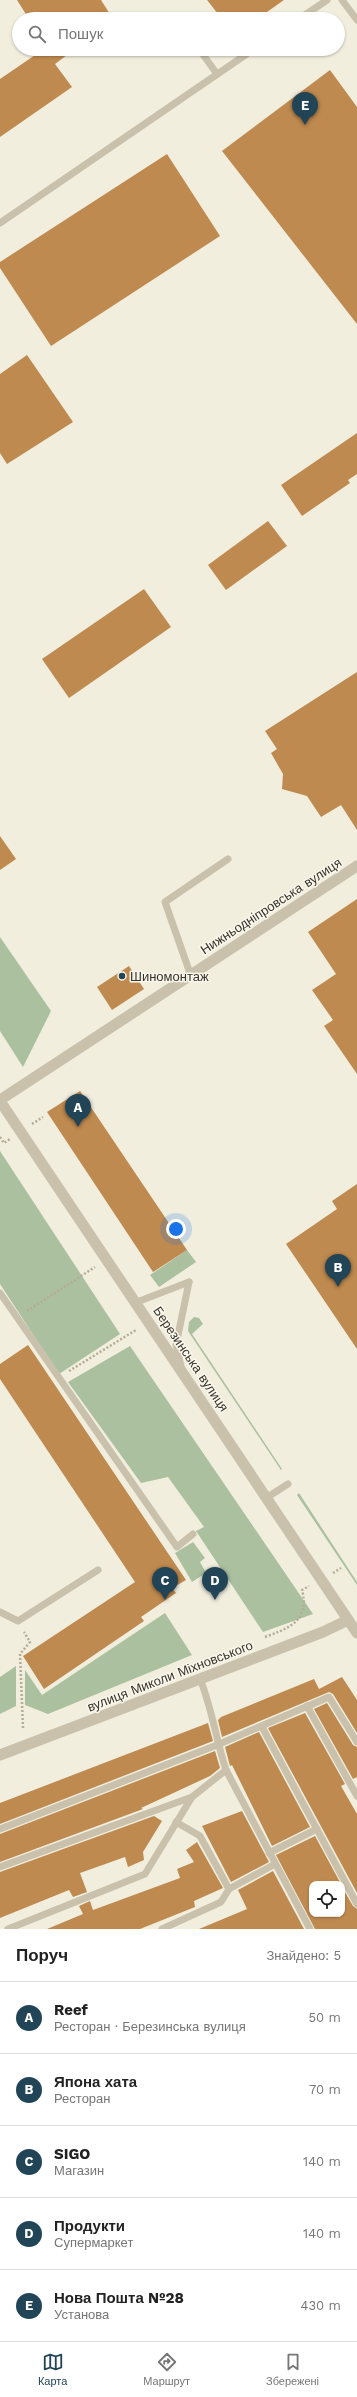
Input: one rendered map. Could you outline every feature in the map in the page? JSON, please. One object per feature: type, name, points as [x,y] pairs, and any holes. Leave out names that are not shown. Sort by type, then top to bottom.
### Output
[{"type":"street","name":"Нижньодніпровська вулиця","points":[[0,1100],[357,866]]},
{"type":"street","name":"Березинська вулиця","points":[[0,1100],[137,1302],[357,1633]]},
{"type":"street","name":"вулиця Миколи Міхновського","points":[[0,1755],[323,1632],[348,1620]]},
{"type":"lane","points":[[309,12],[327,0]]},
{"type":"lane","points":[[342,0],[357,20]]},
{"type":"lane","points":[[204,56],[217,74]]},
{"type":"lane","points":[[0,223],[244,56]]},
{"type":"lane","points":[[191,976],[164,902],[228,859]]},
{"type":"lane","points":[[137,1302],[189,1282],[176,1345],[181,1368]]},
{"type":"lane","points":[[0,1293],[177,1547],[194,1534]]},
{"type":"lane","points":[[266,1498],[288,1484]]},
{"type":"lane","points":[[0,1612],[18,1621],[98,1570]]},
{"type":"lane","points":[[200,1679],[207,1696],[217,1745],[226,1770],[310,1929]]},
{"type":"lane","points":[[0,1829],[262,1727],[329,1697],[357,1742]]},
{"type":"lane","points":[[307,1706],[357,1796]]},
{"type":"lane","points":[[262,1727],[357,1904]]},
{"type":"lane","points":[[0,1867],[192,1797],[226,1770]]},
{"type":"lane","points":[[8,1929],[145,1874],[192,1797]]},
{"type":"lane","points":[[176,1822],[200,1836],[229,1888]]},
{"type":"lane","points":[[269,1853],[317,1829]]},
{"type":"lane","points":[[162,1929],[221,1902],[229,1888],[275,1864]]},
{"type":"path","points":[[0,1137],[4,1143]]},
{"type":"path","points":[[18,1317],[107,1258]]},
{"type":"path","points":[[58,1378],[149,1321]]},
{"type":"path","points":[[265,1637],[290,1628],[297,1621],[304,1606],[302,1590],[341,1568]]},
{"type":"path","points":[[18,1621],[30,1642],[20,1654],[23,1728]]},
{"type":"green space","points":[[0,937],[51,1011],[23,1067],[0,1031]]},
{"type":"green space","points":[[0,1151],[120,1334],[59,1374],[0,1284]]},
{"type":"green space","points":[[187,1250],[196,1262],[159,1287],[150,1275]]},
{"type":"green space","points":[[194,1317],[199,1318],[203,1324],[192,1334],[282,1469],[281,1470],[188,1331],[189,1322]]},
{"type":"green space","points":[[130,1346],[313,1614],[263,1632],[196,1531],[204,1527],[168,1477],[141,1483],[68,1382]]},
{"type":"green space","points":[[299,1493],[357,1582],[357,1585],[297,1495]]},
{"type":"green space","points":[[193,1542],[205,1558],[200,1562],[206,1573],[192,1582],[175,1553]]},
{"type":"green space","points":[[165,1613],[192,1655],[48,1714],[25,1705],[25,1670],[42,1695]]},
{"type":"green space","points":[[16,1666],[16,1706],[0,1714],[0,1677]]},
{"type":"building","points":[[17,0],[101,0],[109,12],[25,12]]},
{"type":"building","points":[[207,0],[284,0],[267,12],[216,12]]},
{"type":"building","points":[[34,56],[66,56],[55,64],[72,87],[0,137],[0,79]]},
{"type":"building","points":[[330,70],[357,107],[357,324],[222,151]]},
{"type":"building","points":[[167,154],[220,236],[51,346],[0,268],[0,262]]},
{"type":"building","points":[[27,355],[73,422],[7,464],[0,453],[0,374]]},
{"type":"building","points":[[357,433],[357,474],[348,480],[350,483],[302,516],[281,485]]},
{"type":"building","points":[[268,521],[287,546],[226,590],[208,565]]},
{"type":"building","points":[[144,589],[171,627],[69,698],[42,659]]},
{"type":"building","points":[[357,672],[357,830],[341,805],[321,817],[307,796],[282,789],[283,774],[271,753],[277,749],[265,731]]},
{"type":"building","points":[[0,836],[16,859],[0,870]]},
{"type":"building","points":[[357,899],[357,1074],[324,1026],[333,1020],[312,990],[336,974],[308,932]]},
{"type":"building","points":[[129,966],[144,989],[112,1010],[97,987]]},
{"type":"building","points":[[80,1091],[187,1250],[153,1272],[47,1112]]},
{"type":"building","points":[[357,1184],[357,1349],[286,1244],[337,1209],[332,1201]]},
{"type":"building","points":[[28,1345],[186,1580],[172,1588],[176,1593],[141,1617],[144,1621],[44,1689],[23,1656],[135,1582],[0,1379],[0,1364]]},
{"type":"building","points":[[342,1677],[357,1700],[357,1733],[333,1694],[329,1692],[222,1737],[218,1720],[221,1717],[314,1679],[319,1689]]},
{"type":"building","points":[[327,1703],[353,1745],[357,1747],[357,1777],[353,1779],[314,1709]]},
{"type":"building","points":[[305,1713],[345,1784],[341,1786],[357,1814],[357,1893],[268,1728]]},
{"type":"building","points":[[208,1723],[213,1741],[0,1824],[0,1803]]},
{"type":"building","points":[[259,1732],[310,1827],[272,1846],[232,1765],[230,1766],[225,1747]]},
{"type":"building","points":[[215,1751],[220,1768],[210,1776],[141,1808],[143,1809],[0,1862],[0,1834]]},
{"type":"building","points":[[242,1811],[269,1862],[231,1882],[202,1826]]},
{"type":"building","points":[[154,1816],[162,1821],[143,1852],[144,1860],[128,1867],[125,1857],[80,1873],[87,1892],[73,1897],[69,1890],[0,1918],[0,1872]]},
{"type":"building","points":[[315,1836],[339,1881],[309,1881],[309,1917],[345,1917],[345,1892],[353,1906],[357,1909],[357,1929],[315,1929],[276,1855]]},
{"type":"building","points":[[197,1842],[223,1888],[194,1901],[195,1907],[140,1929],[47,1929],[83,1914],[79,1906],[90,1901],[93,1910],[180,1878],[177,1869],[194,1862],[186,1850]]},
{"type":"building","points":[[273,1871],[304,1929],[199,1929],[247,1909],[238,1890]]},
{"type":"place","name":"Нова Пошта №28","points":[[305,125]]},
{"type":"place","name":"Шиномонтаж","points":[[122,976]]},
{"type":"place","name":"Reef","points":[[78,1127]]},
{"type":"place","name":"Япона хата","points":[[338,1287]]},
{"type":"place","name":"SIGO","points":[[165,1600]]},
{"type":"place","name":"Продукти","points":[[215,1600]]}]
